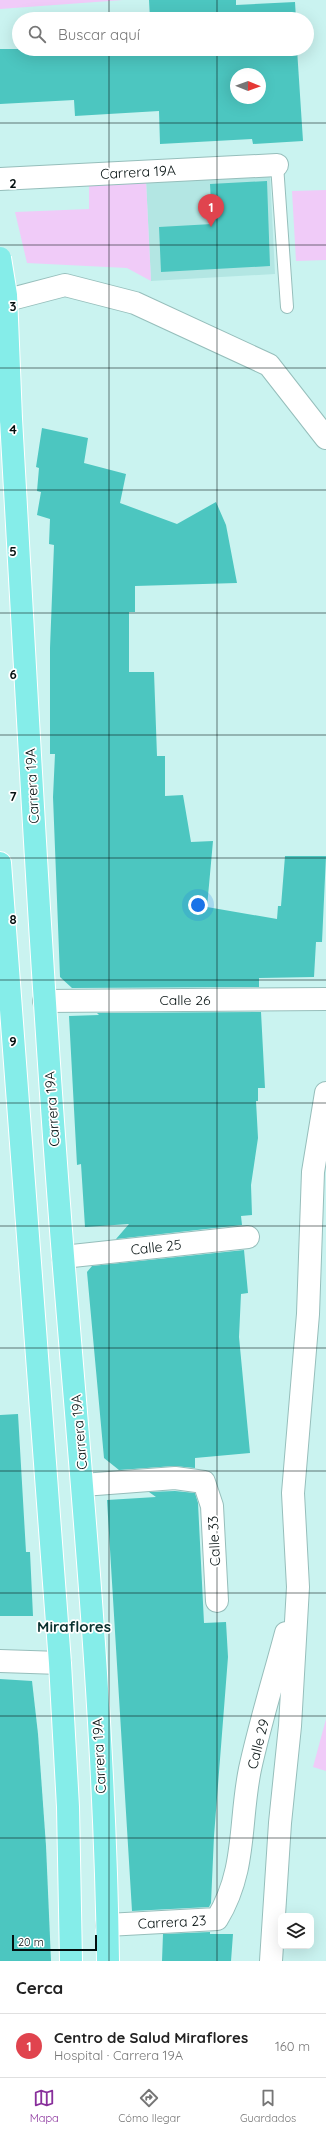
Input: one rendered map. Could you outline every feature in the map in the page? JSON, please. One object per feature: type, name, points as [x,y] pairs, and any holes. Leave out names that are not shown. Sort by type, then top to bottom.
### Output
[{"type":"main road","name":"Carrera 19A","points":[[0,258],[6,294],[11,419],[44,1001],[63,1257],[83,1485],[94,1660],[108,1961]]},
{"type":"main road","points":[[0,863],[60,1663],[68,1807],[71,1961]]},
{"type":"street","name":"Carrera 19A","points":[[0,179],[277,164]]},
{"type":"street","points":[[0,302],[65,285],[135,303],[269,365],[326,438]]},
{"type":"street","name":"Calle 26","points":[[44,1001],[326,999]]},
{"type":"street","points":[[271,1961],[280,1823],[290,1726],[298,1588],[293,1493],[308,1314],[314,1172],[326,1093]]},
{"type":"street","name":"Calle 25","points":[[63,1257],[248,1237]]},
{"type":"street","name":"Calle 33","points":[[83,1485],[175,1478],[204,1482],[212,1506],[217,1601]]},
{"type":"street","name":"Calle 29","points":[[228,1902],[238,1871],[250,1770],[298,1588]]},
{"type":"street","points":[[0,1661],[60,1663]]},
{"type":"street","name":"Carrera 23","points":[[107,1926],[217,1919],[228,1902]]},
{"type":"lane","points":[[277,164],[287,308]]},
{"type":"shaded area","points":[[0,0],[123,0],[0,9]]},
{"type":"shaded area","points":[[270,174],[275,274],[151,281],[146,180]]},
{"type":"shaded area","points":[[146,180],[151,281],[127,268],[27,263],[15,212],[89,209],[89,185]]},
{"type":"shaded area","points":[[326,190],[326,260],[296,261],[292,191]]},
{"type":"shaded area","points":[[326,1719],[326,1771],[313,1767]]},
{"type":"building","points":[[149,0],[236,0],[236,5],[295,2],[296,12],[150,12]]},
{"type":"building","points":[[0,49],[12,49],[12,56],[297,56],[303,141],[253,144],[252,139],[160,144],[159,111],[75,116],[74,100],[0,104]]},
{"type":"building","points":[[267,181],[270,266],[161,272],[159,227],[212,224],[210,184]]},
{"type":"building","points":[[42,428],[88,438],[84,463],[126,474],[120,503],[177,524],[216,502],[226,525],[237,583],[135,586],[135,612],[129,612],[129,672],[154,672],[157,756],[165,756],[165,796],[183,795],[191,842],[213,841],[207,907],[277,919],[278,906],[281,906],[285,856],[326,856],[322,942],[316,942],[314,977],[259,978],[259,987],[72,988],[60,977],[53,797],[55,754],[50,754],[50,648],[54,545],[49,544],[50,519],[37,515],[41,492],[37,491],[39,468],[36,467]]},
{"type":"building","points":[[261,1012],[265,1088],[258,1088],[258,1101],[256,1101],[258,1138],[251,1185],[252,1215],[241,1216],[242,1225],[116,1239],[129,1224],[85,1227],[81,1164],[77,1165],[69,1016],[99,1015],[97,1013]]},
{"type":"building","points":[[244,1250],[248,1293],[241,1294],[239,1337],[250,1453],[195,1458],[195,1468],[174,1466],[119,1470],[104,1458],[87,1272],[92,1266]]},
{"type":"building","points":[[18,1414],[26,1552],[30,1552],[33,1616],[0,1616],[0,1415]]},
{"type":"building","points":[[175,1491],[195,1493],[198,1503],[204,1623],[226,1622],[228,1657],[214,1836],[211,1903],[209,1907],[132,1911],[107,1500],[156,1497],[149,1492]]},
{"type":"building","points":[[0,1679],[32,1681],[38,1734],[46,1846],[51,1961],[0,1961]]},
{"type":"building","points":[[210,1932],[210,1934],[233,1934],[231,1961],[162,1961],[163,1934]]},
{"type":"place","name":"Centro de Salud Miraflores","points":[[211,227]]},
{"type":"district","name":"Miraflores","points":[[74,1627]]}]
